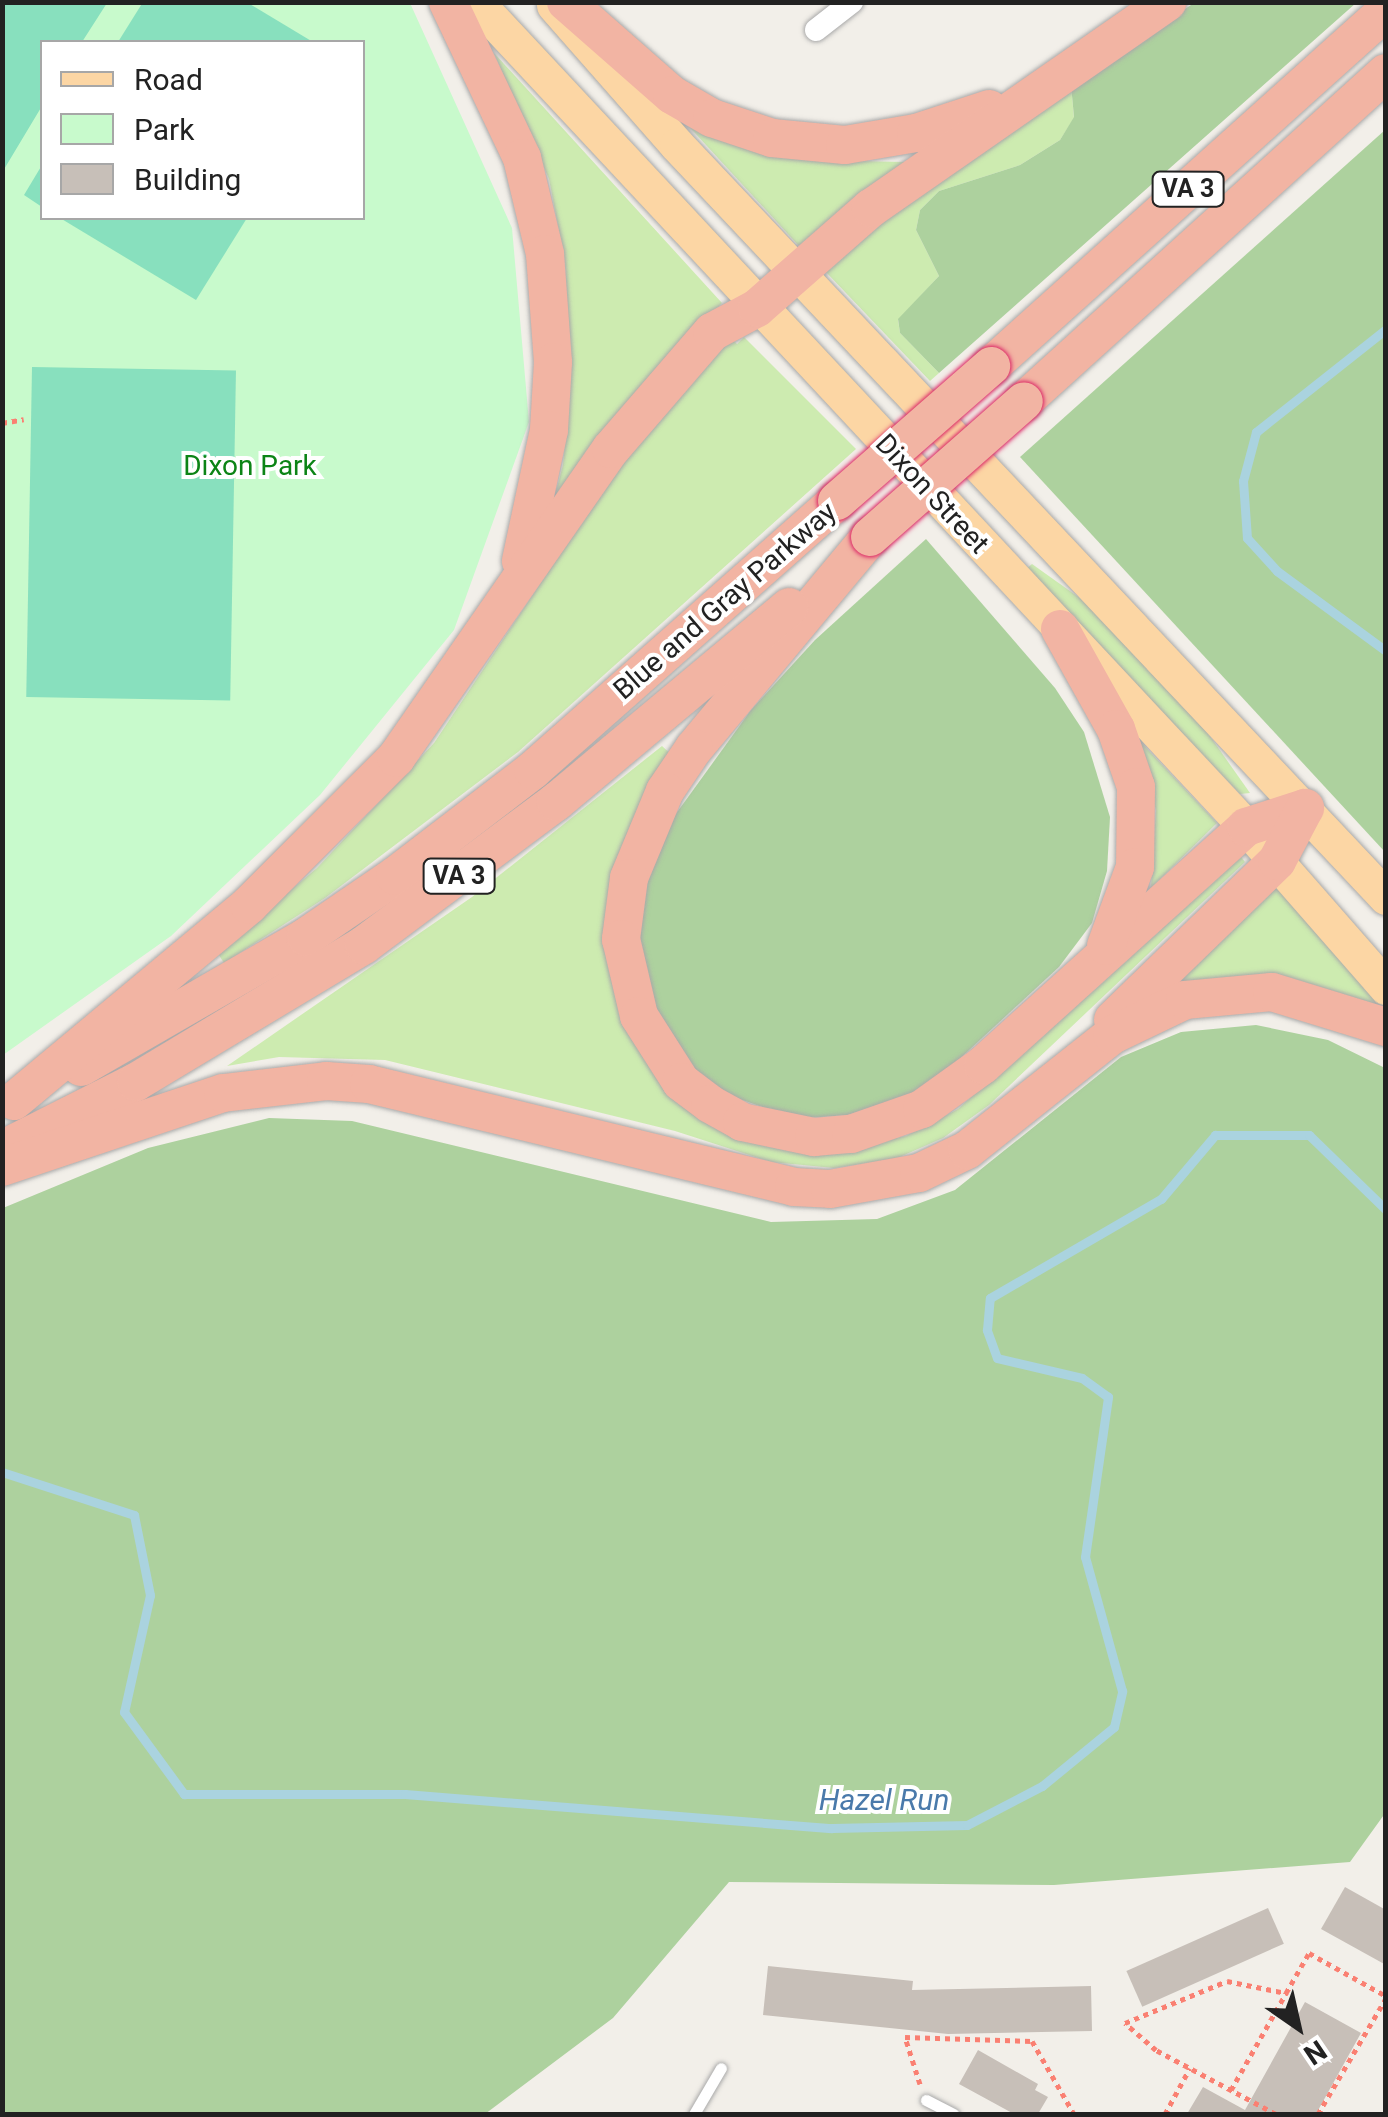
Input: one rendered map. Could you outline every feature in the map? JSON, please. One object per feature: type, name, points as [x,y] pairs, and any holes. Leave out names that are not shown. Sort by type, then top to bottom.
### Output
[{"type":"highway","points":[[448,2],[522,158],[551,307],[546,446],[508,602]]},
{"type":"highway","points":[[566,2],[672,95],[712,118],[772,138],[845,145],[916,133],[972,116],[1059,76]]},
{"type":"highway","points":[[8,1103],[318,840],[420,727],[648,402],[712,332],[757,308],[871,208],[1167,2]]},
{"type":"highway","name":"Blue and Gray Parkway","points":[[8,1103],[213,993],[395,876],[533,770],[1386,12]]},
{"type":"highway","name":"Blue and Gray Parkway","points":[[2,1149],[136,1082],[364,945],[556,802],[870,538],[1386,72]]},
{"type":"highway","points":[[870,538],[694,748],[643,838],[621,908],[621,940],[633,997],[657,1050],[681,1082],[742,1122],[814,1137],[851,1134],[922,1109],[958,1086],[1246,827],[1306,808]]},
{"type":"highway","points":[[1060,629],[1109,715],[1136,788],[1136,867],[1101,958]]},
{"type":"highway","points":[[1063,1073],[1277,861],[1306,808]]},
{"type":"highway","points":[[2,1167],[222,1093],[326,1081],[368,1084],[794,1187],[830,1189],[918,1173],[967,1150],[1063,1073],[1147,1014],[1224,992],[1298,996],[1386,1027]]},
{"type":"main road","name":"Dixon Street","points":[[476,2],[757,308],[1246,827],[1386,988]]},
{"type":"main road","name":"Dixon Street","points":[[552,2],[798,272],[1386,896]]},
{"type":"street","points":[[816,30],[852,2]]},
{"type":"lane","points":[[694,2114],[720,2068]]},
{"type":"lane","points":[[926,2100],[954,2114]]},
{"type":"path","points":[[2,423],[24,420]]},
{"type":"path","points":[[1232,2090],[1308,1953],[1386,1997],[1318,2114]]},
{"type":"path","points":[[1272,2113],[1190,2068],[1125,2023],[1227,1980],[1286,1994]]},
{"type":"path","points":[[926,2100],[904,2037],[1032,2041],[1074,2114]]},
{"type":"path","points":[[1165,2114],[1190,2068]]},
{"type":"green space","points":[[3,2],[107,3],[83,40],[40,40],[40,109],[3,171]]},
{"type":"green space","points":[[143,2],[248,3],[310,40],[119,40]]},
{"type":"green space","name":"Dixon Park","points":[[3,3],[410,3],[512,228],[529,422],[454,630],[320,795],[171,936],[3,1055]]},
{"type":"green space","points":[[1194,3],[1356,3],[939,373],[900,333],[898,319],[939,276],[916,230],[920,210],[939,191],[1020,165],[1060,140],[1074,117],[1071,85]]},
{"type":"green space","points":[[494,53],[722,303],[644,388],[547,525],[563,465],[571,378],[565,262],[549,179]]},
{"type":"green space","points":[[1071,85],[1074,118],[1060,140],[1020,165],[939,191],[920,210],[916,230],[939,276],[898,320],[900,333],[939,373],[930,381],[824,270],[827,262]]},
{"type":"green space","points":[[683,120],[808,160],[905,162],[804,246],[798,245]]},
{"type":"green space","points":[[1385,130],[1385,852],[1020,457]]},
{"type":"green space","points":[[40,168],[40,206],[24,195]]},
{"type":"green space","points":[[63,220],[246,220],[196,300]]},
{"type":"green space","points":[[730,337],[737,344],[744,337],[856,449],[518,752],[325,898],[224,963],[217,952],[317,868],[434,743],[620,464]]},
{"type":"green space","points":[[32,367],[236,371],[230,701],[26,697]]},
{"type":"green space","points":[[926,539],[1055,688],[1084,732],[1110,817],[1107,871],[1092,923],[1059,967],[928,1088],[848,1115],[805,1118],[771,1110],[722,1093],[663,1043],[633,961],[644,881],[670,822],[751,710],[815,640]]},
{"type":"green space","points":[[1032,564],[1084,601],[1200,722],[1250,793],[1240,794],[1026,569]]},
{"type":"green space","points":[[1136,737],[1217,823],[1151,888],[1156,810]]},
{"type":"green space","points":[[662,746],[674,757],[605,939],[617,1000],[647,1058],[839,1149],[906,1136],[958,1109],[1239,854],[1245,862],[989,1105],[943,1138],[895,1159],[834,1168],[771,1162],[675,1131],[385,1060],[279,1057],[227,1066],[472,897]]},
{"type":"green space","points":[[1278,886],[1385,1003],[1385,1012],[1278,978],[1167,990],[1269,888]]},
{"type":"green space","points":[[1256,1025],[1328,1040],[1385,1068],[1386,1812],[1350,1862],[1054,1885],[729,1882],[613,2018],[485,2114],[3,2114],[3,1208],[148,1148],[269,1118],[352,1121],[771,1222],[877,1219],[955,1190],[1121,1057],[1181,1032]]},
{"type":"building","points":[[1345,1887],[1386,1910],[1386,1965],[1321,1929]]},
{"type":"building","points":[[1268,1908],[1284,1944],[1142,2007],[1126,1971]]},
{"type":"building","points":[[768,1966],[913,1981],[912,1990],[1091,1986],[1092,2031],[948,2034],[763,2015]]},
{"type":"building","points":[[1305,2002],[1361,2033],[1316,2114],[1187,2114],[1203,2087],[1245,2110]]},
{"type":"building","points":[[978,2050],[1038,2084],[1035,2090],[1048,2097],[1038,2114],[1014,2114],[959,2084]]},
{"type":"waterway","name":"Hazel Run","points":[[1386,329],[1256,432],[1243,481],[1247,538],[1277,571],[1386,651]]},
{"type":"waterway","name":"Hazel Run","points":[[2,1472],[134,1515],[150,1595],[124,1712],[184,1794],[405,1794],[832,1828],[967,1825],[1042,1786],[1114,1727],[1122,1691],[1085,1557],[1108,1397],[1082,1378],[997,1358],[987,1330],[990,1298],[1161,1199],[1215,1135],[1309,1135],[1386,1210]]}]
